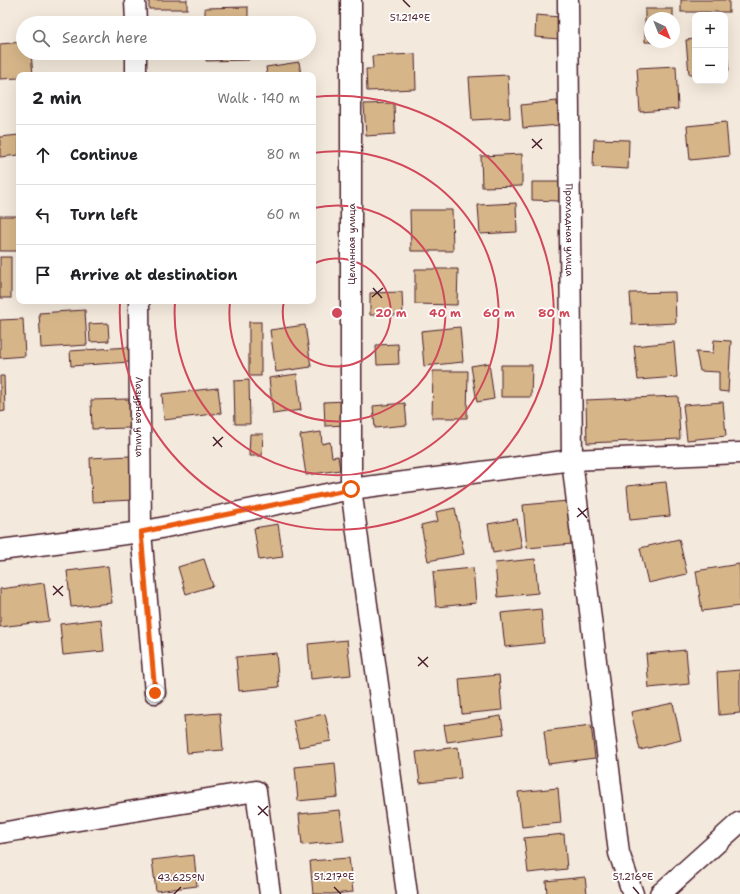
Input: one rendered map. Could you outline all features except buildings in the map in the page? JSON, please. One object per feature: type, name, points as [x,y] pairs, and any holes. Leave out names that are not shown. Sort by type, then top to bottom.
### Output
[{"type":"street","points":[[135,0],[136,16]]},
{"type":"street","name":"Целинная улица","points":[[351,0],[351,489],[407,894]]},
{"type":"street","name":"Прохладная улица","points":[[568,0],[572,460],[619,853],[633,894]]},
{"type":"street","points":[[136,60],[136,72]]},
{"type":"street","name":"Лазурная улица","points":[[138,304],[141,532],[155,693]]},
{"type":"street","points":[[0,550],[141,532],[351,489],[572,460],[740,453]]},
{"type":"street","points":[[0,832],[256,791],[270,894]]},
{"type":"street","points":[[660,894],[740,822]]},
{"type":"route","points":[[155,693],[141,532],[351,489]]}]
